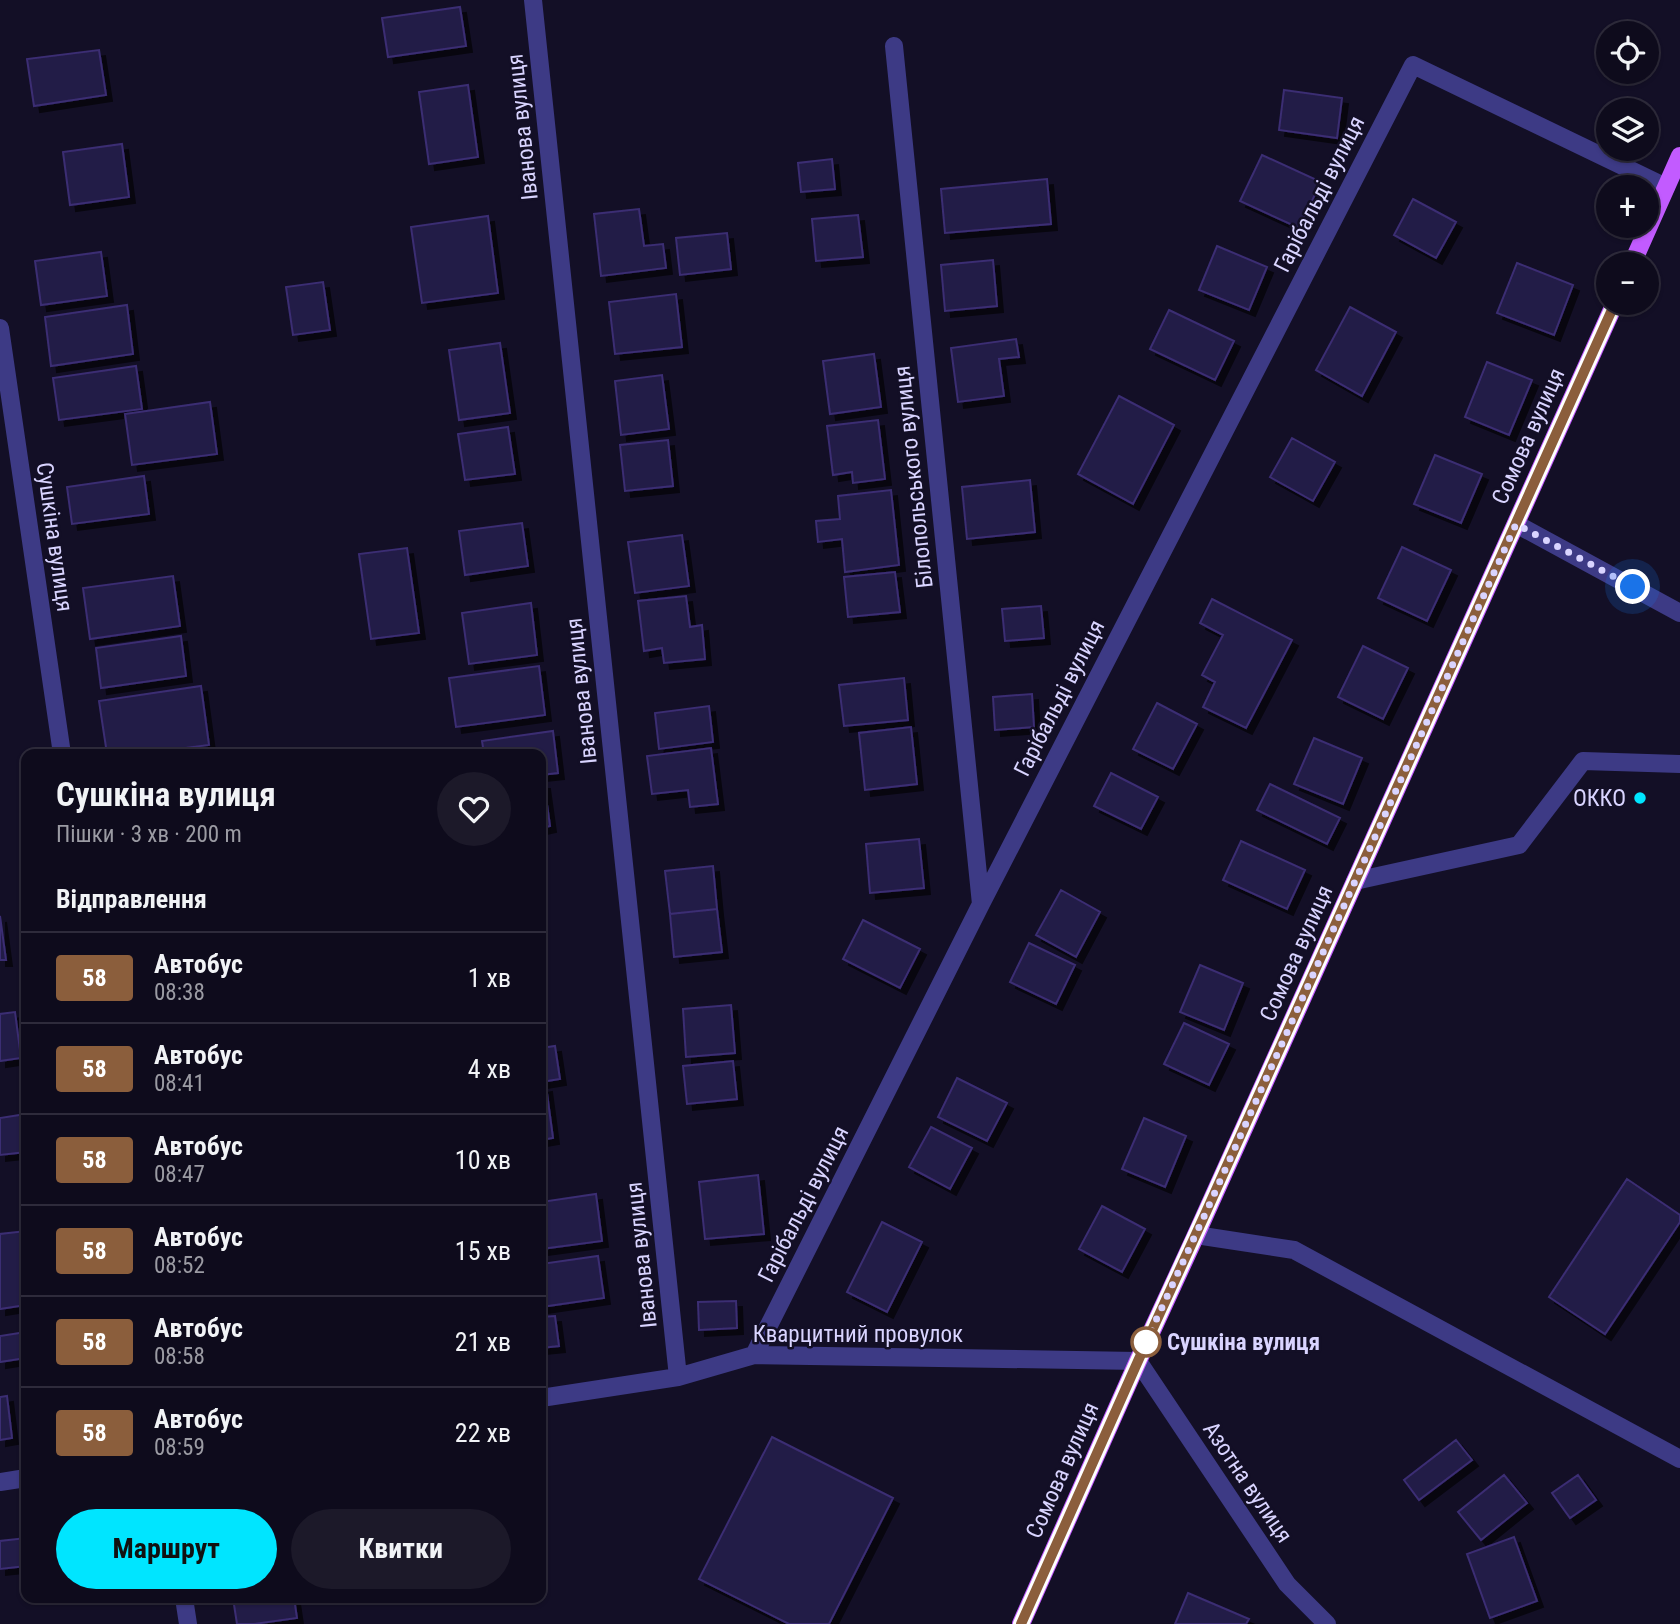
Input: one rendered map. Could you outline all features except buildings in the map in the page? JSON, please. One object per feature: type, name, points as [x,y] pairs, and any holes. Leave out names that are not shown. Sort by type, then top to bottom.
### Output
[{"type":"main road","points":[[1637,252],[1680,156]]},
{"type":"main road","name":"Сомова вулиця","points":[[1021,1624],[1610,315]]},
{"type":"street","name":"Іванова вулиця","points":[[533,0],[678,1377]]},
{"type":"street","name":"Білопольського вулиця","points":[[894,46],[981,904]]},
{"type":"street","name":"Гарібальді вулиця","points":[[754,1355],[981,904],[1413,65],[1666,187]]},
{"type":"street","name":"Сушкіна вулиця","points":[[0,328],[61,749]]},
{"type":"street","points":[[1516,524],[1680,613]]},
{"type":"street","points":[[1356,881],[1519,845],[1583,761],[1680,764]]},
{"type":"street","points":[[1196,1235],[1294,1250],[1680,1459]]},
{"type":"street","name":"Кварцитний провулок","points":[[546,1397],[678,1377],[754,1355],[1138,1361]]},
{"type":"street","name":"Азотна вулиця","points":[[1138,1361],[1287,1584],[1327,1624]]},
{"type":"street","points":[[0,1482],[21,1479]]},
{"type":"street","points":[[185,1603],[188,1624]]},
{"type":"bus line","name":"58","points":[[1021,1624],[1610,315]]},
{"type":"place","name":"ОККО","points":[[1640,798]]},
{"type":"place","name":"Сушкіна вулиця","points":[[1146,1342]]},
{"type":"route","points":[[1146,1342],[1516,524],[1633,587]]}]
